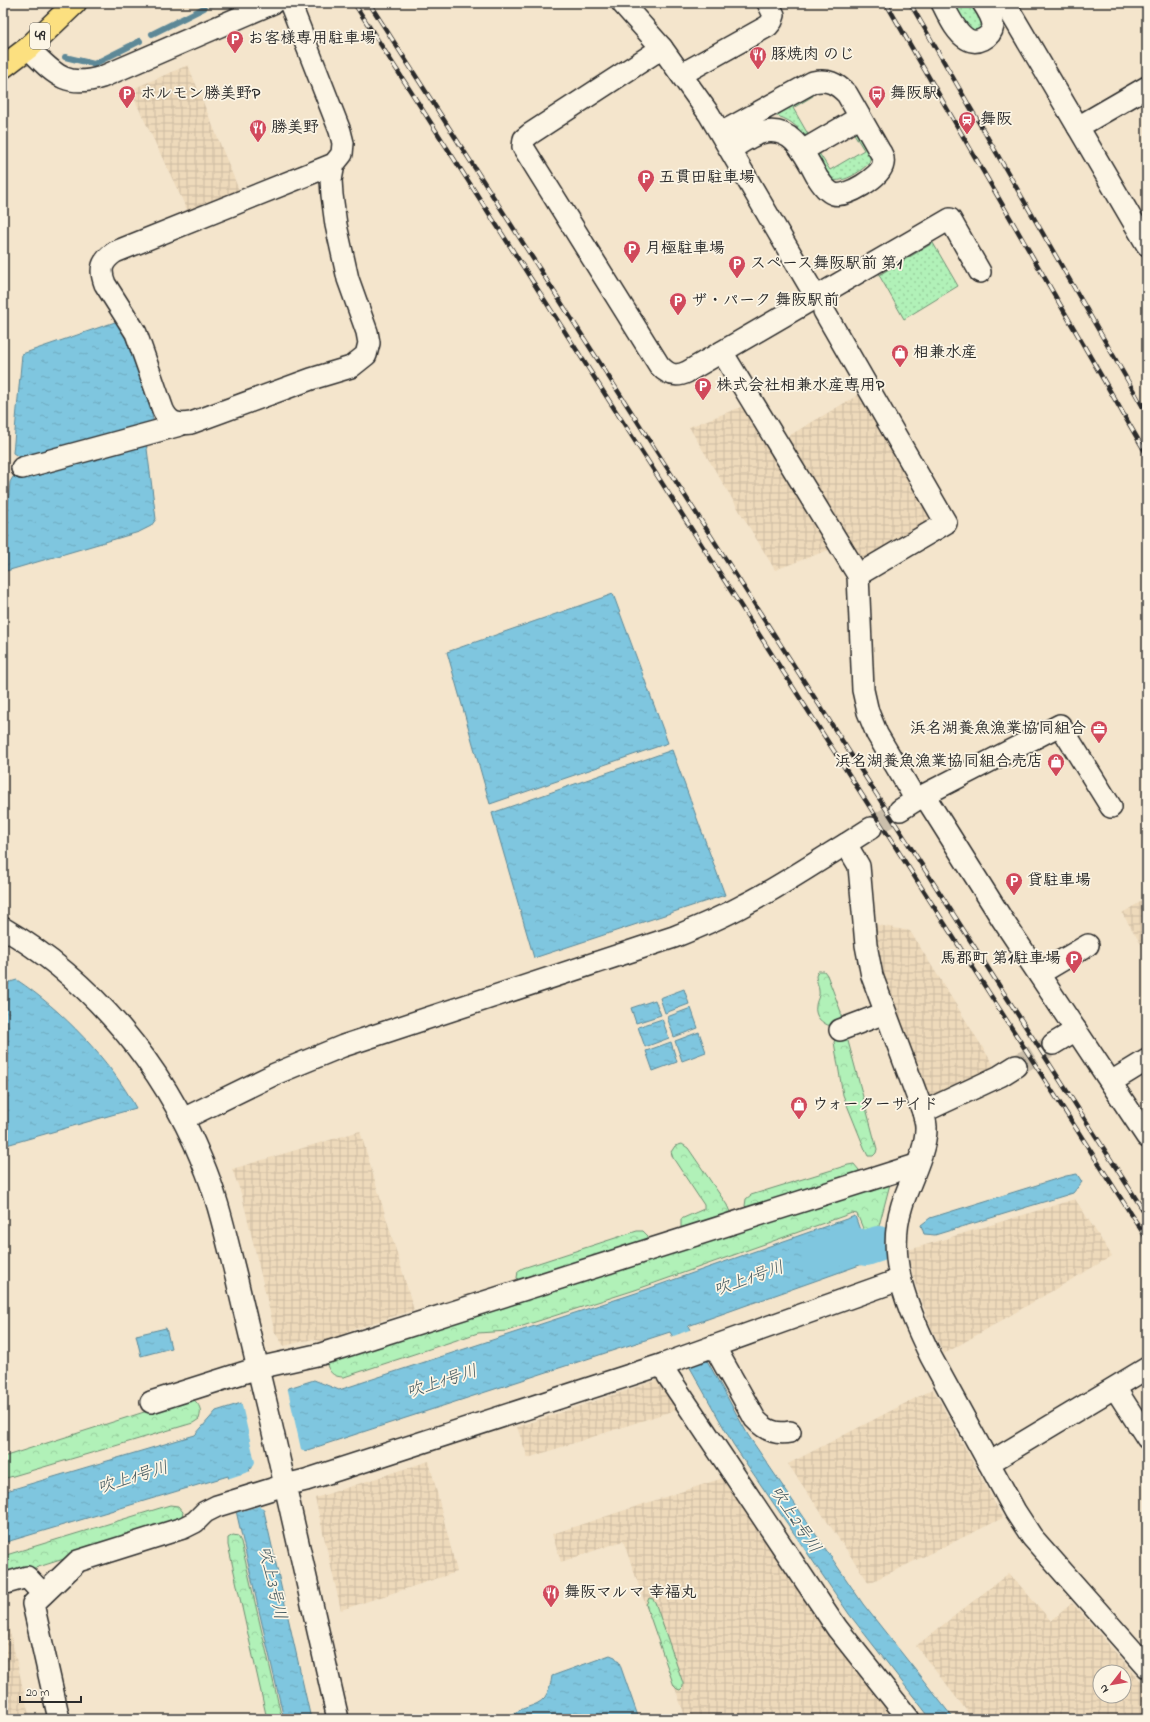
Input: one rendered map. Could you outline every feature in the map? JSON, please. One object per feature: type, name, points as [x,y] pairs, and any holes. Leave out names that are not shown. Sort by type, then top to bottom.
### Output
[{"type":"main road","name":"49","points":[[3,67],[28,48],[75,3]]},
{"type":"street","points":[[28,48],[59,76],[73,81],[88,82],[273,3]]},
{"type":"street","points":[[22,468],[180,425],[191,424],[311,379],[351,367],[366,355],[369,343],[367,332],[348,279],[336,225],[331,180],[334,164],[342,154],[343,143],[340,131],[290,3]]},
{"type":"street","points":[[622,3],[662,48],[682,74],[726,141],[946,523],[858,576]]},
{"type":"street","points":[[682,74],[768,26],[772,22],[774,15],[768,3]]},
{"type":"street","points":[[942,3],[960,33],[967,39],[975,41],[983,39],[990,34],[993,25],[991,17],[983,3]]},
{"type":"street","points":[[1005,3],[1147,245]]},
{"type":"street","points":[[662,48],[530,134],[524,139],[523,147],[664,370],[675,375],[681,375],[722,352],[820,304],[950,219],[980,272]]},
{"type":"street","points":[[822,80],[831,82],[840,87],[847,94],[880,150],[883,157],[883,165],[874,177],[847,194],[840,195],[828,191],[823,186],[798,145],[790,137],[781,133],[770,132],[726,141],[813,82],[822,80]]},
{"type":"street","points":[[1078,127],[1147,87]]},
{"type":"street","points":[[802,151],[860,117]]},
{"type":"street","points":[[180,425],[172,422],[166,417],[136,333],[105,284],[102,275],[102,266],[107,258],[115,252],[334,164]]},
{"type":"street","points":[[722,352],[858,576],[863,690],[868,712],[877,734],[913,801],[1002,919],[1144,1133]]},
{"type":"street","points":[[913,801],[1060,725],[1111,807]]},
{"type":"street","points":[[183,1119],[275,1074],[343,1046],[674,937],[699,927],[764,894],[871,828]]},
{"type":"street","points":[[846,844],[859,866],[868,960],[872,976],[923,1112],[926,1128],[924,1142],[897,1224],[896,1260],[899,1280],[919,1332],[931,1357],[1015,1511],[1032,1537],[1147,1668]]},
{"type":"street","points":[[3,928],[23,940],[56,964],[86,991],[114,1020],[140,1051],[159,1079],[183,1119],[202,1161],[218,1204],[258,1368],[338,1719]]},
{"type":"street","points":[[1039,974],[1088,945]]},
{"type":"street","points":[[840,1030],[885,1012]]},
{"type":"street","points":[[1053,1044],[1076,1030]]},
{"type":"street","points":[[1110,1082],[1147,1060]]},
{"type":"street","points":[[923,1112],[1000,1076],[1016,1066]]},
{"type":"street","points":[[151,1402],[258,1368],[329,1352],[916,1165]]},
{"type":"street","points":[[59,1719],[33,1604],[78,1561],[183,1528],[195,1522],[205,1512],[227,1503],[285,1485],[314,1478],[670,1361],[899,1280]]},
{"type":"street","points":[[711,1347],[760,1425],[774,1433],[790,1432]]},
{"type":"street","points":[[670,1361],[668,1376],[837,1628],[909,1719]]},
{"type":"street","points":[[989,1463],[1147,1368]]},
{"type":"street","points":[[1115,1388],[1147,1438]]},
{"type":"street","points":[[3,1584],[27,1576],[43,1594]]},
{"type":"shaded area","points":[[188,65],[241,195],[190,216],[130,90]]},
{"type":"shaded area","points":[[865,391],[939,521],[863,566],[785,438]]},
{"type":"shaded area","points":[[744,406],[831,549],[775,570],[689,427]]},
{"type":"shaded area","points":[[1147,898],[1147,954],[1122,913]]},
{"type":"shaded area","points":[[873,924],[910,931],[996,1069],[929,1102],[881,973]]},
{"type":"shaded area","points":[[360,1131],[414,1310],[348,1331],[342,1339],[326,1344],[313,1339],[284,1346],[275,1333],[242,1196],[232,1169]]},
{"type":"shaded area","points":[[1075,1199],[1112,1256],[944,1354],[931,1327],[913,1277],[909,1250]]},
{"type":"shaded area","points":[[658,1380],[678,1409],[528,1458],[517,1427]]},
{"type":"shaded area","points":[[933,1389],[1003,1518],[869,1583],[788,1464]]},
{"type":"shaded area","points":[[429,1461],[457,1572],[341,1610],[315,1498]]},
{"type":"shaded area","points":[[723,1478],[829,1635],[895,1719],[686,1719],[623,1541],[561,1562],[552,1534]]},
{"type":"shaded area","points":[[1009,1573],[1051,1621],[1072,1603],[1126,1664],[1092,1664],[1092,1704],[1132,1704],[1132,1671],[1147,1688],[1147,1719],[1065,1719],[1062,1716],[1058,1719],[973,1719],[916,1646]]},
{"type":"shaded area","points":[[3,1602],[30,1719],[3,1719]]},
{"type":"green space","points":[[951,3],[973,3],[984,19],[983,29],[970,32]]},
{"type":"green space","points":[[811,92],[813,96],[793,108],[809,136],[807,137],[792,123],[784,118],[773,115]]},
{"type":"green space","points":[[858,131],[872,153],[869,163],[850,177],[839,180],[828,178],[816,154],[819,153],[830,170],[864,150],[853,132]]},
{"type":"green space","points":[[933,243],[958,286],[904,319],[879,275]]},
{"type":"green space","points":[[818,971],[824,971],[827,975],[841,1012],[841,1018],[831,1026],[819,1019],[816,1013],[816,1004],[819,993],[819,987],[816,980]]},
{"type":"green space","points":[[845,1037],[848,1041],[877,1149],[873,1156],[868,1156],[866,1152],[843,1095],[834,1042],[836,1038]]},
{"type":"green space","points":[[682,1144],[688,1148],[727,1205],[730,1212],[728,1218],[685,1231],[681,1227],[681,1219],[704,1209],[704,1205],[673,1158],[671,1152],[675,1146]]},
{"type":"green space","points":[[854,1164],[859,1170],[858,1177],[749,1210],[745,1206],[746,1199],[751,1195]]},
{"type":"green space","points":[[890,1184],[877,1232],[871,1239],[867,1238],[857,1214],[852,1213],[635,1290],[507,1331],[478,1333],[344,1377],[333,1374],[327,1365],[330,1358]]},
{"type":"green space","points":[[637,1231],[643,1231],[648,1236],[648,1243],[521,1283],[517,1278],[518,1271],[523,1268]]},
{"type":"green space","points":[[185,1399],[193,1399],[200,1408],[199,1419],[193,1423],[3,1479],[3,1457]]},
{"type":"green space","points":[[170,1505],[178,1506],[183,1512],[181,1520],[176,1524],[3,1578],[3,1556]]},
{"type":"green space","points":[[233,1535],[238,1536],[241,1542],[282,1719],[267,1719],[228,1545],[228,1538]]},
{"type":"green space","points":[[649,1598],[653,1599],[655,1602],[683,1683],[683,1687],[680,1690],[674,1686],[646,1605]]},
{"type":"water","points":[[118,321],[143,384],[154,424],[22,459],[13,453],[22,354]]},
{"type":"water","points":[[146,441],[156,519],[151,526],[139,532],[3,572],[10,482],[13,477]]},
{"type":"water","points":[[613,594],[668,743],[490,804],[447,652]]},
{"type":"water","points":[[672,750],[725,895],[534,958],[492,813]]},
{"type":"water","points":[[17,980],[51,1006],[84,1037],[113,1072],[126,1090],[136,1108],[3,1146],[3,984]]},
{"type":"water","points":[[684,989],[689,1004],[665,1013],[660,998]]},
{"type":"water","points":[[655,1000],[661,1015],[636,1023],[631,1008]]},
{"type":"water","points":[[691,1008],[698,1028],[674,1037],[667,1017]]},
{"type":"water","points":[[662,1019],[669,1038],[645,1047],[638,1027]]},
{"type":"water","points":[[699,1032],[706,1052],[682,1061],[675,1041]]},
{"type":"water","points":[[671,1042],[677,1062],[653,1071],[646,1051]]},
{"type":"water","points":[[1077,1174],[1082,1182],[1073,1193],[935,1235],[924,1234],[921,1225],[930,1218],[1066,1176]]},
{"type":"water","points":[[855,1216],[871,1261],[688,1326],[748,1435],[863,1604],[954,1719],[931,1719],[849,1614],[733,1444],[670,1332],[249,1469],[264,1511],[311,1719],[284,1719],[228,1476],[3,1543],[3,1492],[195,1435],[216,1411],[314,1380],[339,1390],[636,1293]]},
{"type":"water","points":[[166,1328],[171,1348],[141,1356],[136,1335]]},
{"type":"water","points":[[610,1655],[615,1657],[619,1662],[639,1719],[509,1719],[518,1711],[537,1704],[545,1697],[548,1692],[552,1676]]},
{"type":"pier","points":[[692,1329],[708,1359],[687,1366],[671,1337]]},
{"type":"pier","points":[[287,1386],[301,1449],[308,1453],[252,1470],[265,1509],[259,1506],[235,1513],[227,1479],[251,1471],[255,1462],[241,1401]]},
{"type":"waterway","points":[[152,34],[204,8]]},
{"type":"waterway","points":[[65,57],[94,64],[140,41]]},
{"type":"waterway","name":"吹上1号川","points":[[819,1254],[848,1244],[866,1248],[878,1244]]},
{"type":"tunnel","points":[[871,828],[900,810]]},
{"type":"tunnel","points":[[1016,1066],[1053,1044]]},
{"type":"railway","points":[[354,3],[1147,1239]]},
{"type":"railway","points":[[369,3],[1147,1216]]},
{"type":"railway","points":[[886,3],[1147,455]]},
{"type":"railway","points":[[910,3],[1147,414]]},
{"type":"place","name":"お客様専用駐車場","points":[[235,54]]},
{"type":"place","name":"豚焼肉 のじ","points":[[758,70]]},
{"type":"place","name":"ホルモン勝美野P","points":[[127,109]]},
{"type":"place","name":"舞阪駅","points":[[877,109]]},
{"type":"place","name":"舞阪","points":[[967,135]]},
{"type":"place","name":"勝美野","points":[[258,143]]},
{"type":"place","name":"五貫田駐車場","points":[[646,193]]},
{"type":"place","name":"月極駐車場","points":[[632,264]]},
{"type":"place","name":"スペース舞阪駅前 第1","points":[[737,279]]},
{"type":"place","name":"ザ・パーク 舞阪駅前","points":[[678,316]]},
{"type":"place","name":"相兼水産","points":[[900,368]]},
{"type":"place","name":"株式会社相兼水産専用P","points":[[703,401]]},
{"type":"place","name":"浜名湖養魚漁業協同組合","points":[[1099,744]]},
{"type":"place","name":"浜名湖養魚漁業協同組合売店","points":[[1056,777]]},
{"type":"place","name":"貸駐車場","points":[[1014,896]]},
{"type":"place","name":"馬郡町 第1駐車場","points":[[1074,974]]},
{"type":"place","name":"ウォーターサイド","points":[[799,1120]]},
{"type":"place","name":"舞阪マルマ 幸福丸","points":[[551,1608]]},
{"type":"water label","name":"吹上2号川","points":[[795,1520]]},
{"type":"water label","name":"吹上3号川","points":[[272,1583]]}]
